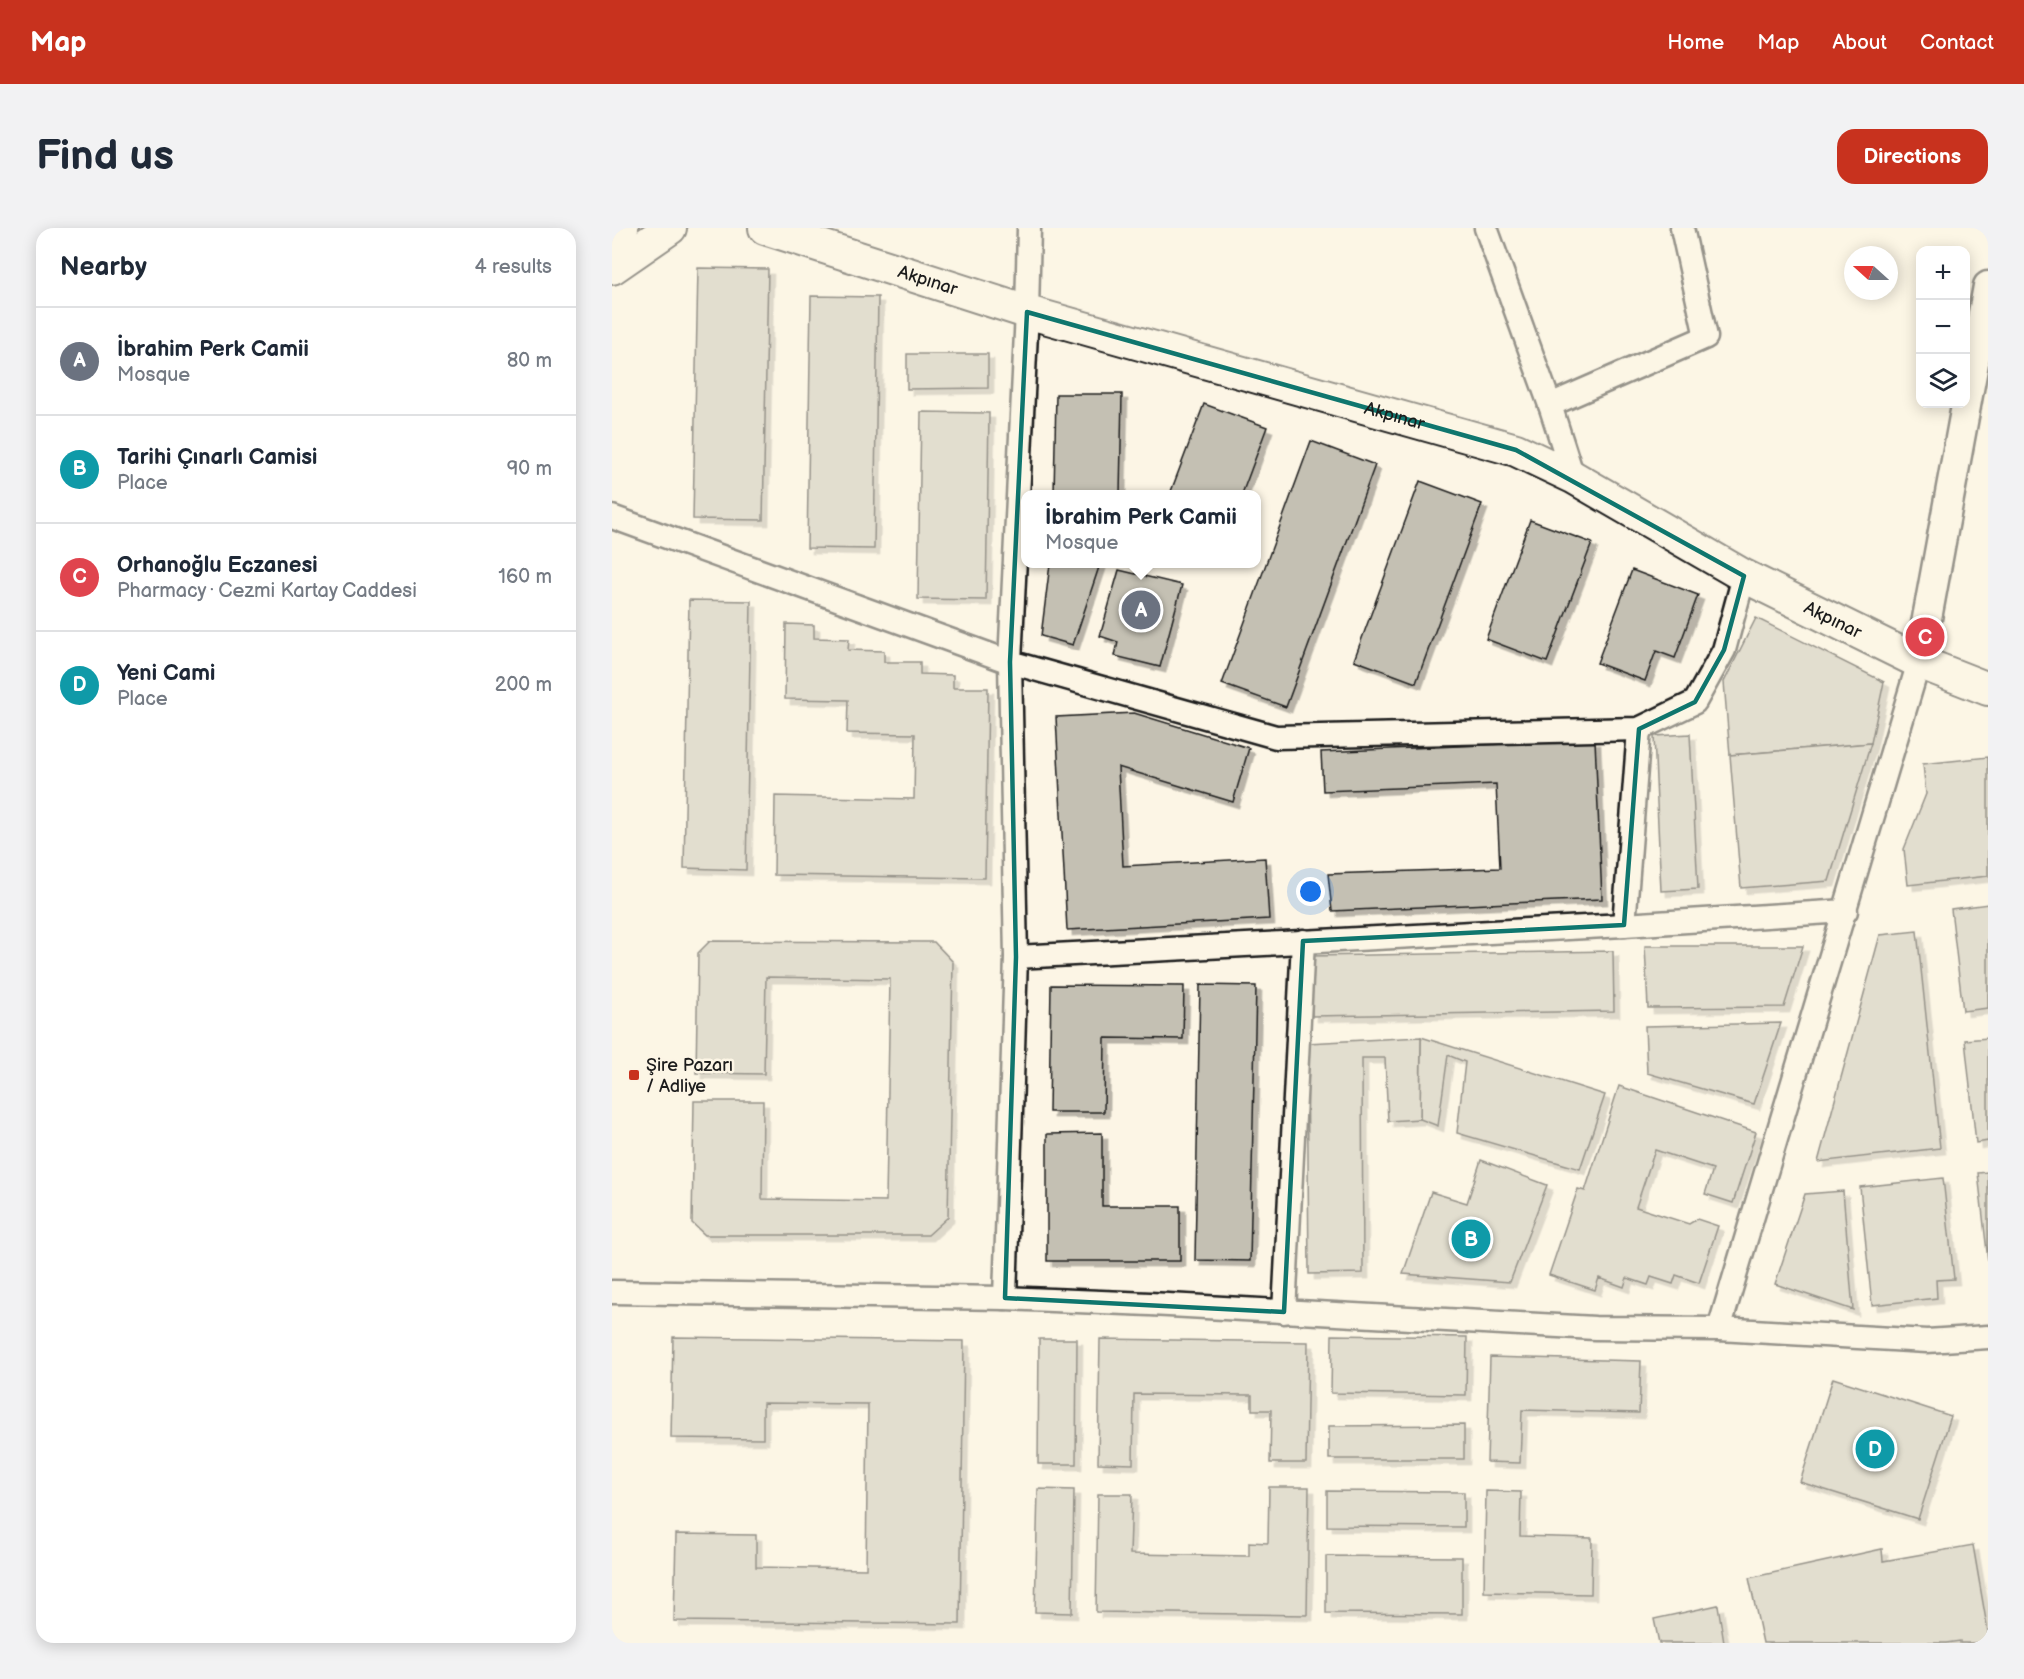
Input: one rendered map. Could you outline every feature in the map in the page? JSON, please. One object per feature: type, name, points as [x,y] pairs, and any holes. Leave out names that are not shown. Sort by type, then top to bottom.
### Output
[{"type":"main road","points":[[612,259],[617,250],[622,228]]},
{"type":"main road","points":[[612,268],[670,228]]},
{"type":"main road","name":"Akpınar","points":[[765,228],[1027,312],[1516,450],[1573,477],[1744,576],[1919,662],[1988,689]]},
{"type":"street","points":[[1005,1298],[1016,957],[1010,662],[1029,228]]},
{"type":"street","points":[[1486,228],[1550,405],[1573,477]]},
{"type":"street","points":[[1550,405],[1706,337],[1682,228]]},
{"type":"street","points":[[1719,1329],[1919,662],[1988,286]]},
{"type":"street","points":[[612,517],[1010,662],[1276,737],[1639,729],[1695,702],[1724,650],[1744,576]]},
{"type":"street","points":[[1624,925],[1639,729]]},
{"type":"street","points":[[1016,957],[1846,911]]},
{"type":"street","points":[[1284,1312],[1303,941]]},
{"type":"street","points":[[612,1292],[1005,1298],[1595,1328],[1719,1329],[1927,1341],[1988,1336]]},
{"type":"highlighted area","points":[[1027,312],[1516,450],[1744,576],[1724,650],[1695,702],[1639,729],[1624,925],[1303,941],[1284,1312],[1005,1298],[1016,957],[1010,662]]},
{"type":"building","points":[[698,268],[768,269],[763,520],[693,519]]},
{"type":"building","points":[[811,296],[878,297],[874,549],[807,548]]},
{"type":"building","points":[[907,354],[988,354],[988,388],[907,389]]},
{"type":"building","points":[[1056,394],[1122,394],[1120,490],[1054,490]]},
{"type":"building","points":[[1204,404],[1267,427],[1243,490],[1172,490]]},
{"type":"building","points":[[921,412],[989,413],[986,600],[918,599]]},
{"type":"building","points":[[1311,441],[1375,465],[1286,707],[1222,684]]},
{"type":"building","points":[[1420,481],[1482,504],[1416,683],[1354,660]]},
{"type":"building","points":[[1530,520],[1592,543],[1547,662],[1486,639]]},
{"type":"building","points":[[1050,568],[1099,568],[1073,645],[1041,636]]},
{"type":"building","points":[[1119,570],[1182,585],[1160,667],[1115,656],[1118,642],[1100,636]]},
{"type":"building","points":[[1632,570],[1698,595],[1675,658],[1656,651],[1645,681],[1597,663]]},
{"type":"building","points":[[689,600],[751,601],[746,870],[684,868]]},
{"type":"building","points":[[1756,618],[1884,682],[1871,743],[1730,755],[1724,682]]},
{"type":"building","points":[[786,624],[814,625],[814,638],[849,639],[848,650],[884,651],[884,662],[920,662],[920,674],[953,675],[953,688],[988,688],[985,878],[774,875],[775,796],[914,799],[915,734],[847,733],[848,700],[785,699]]},
{"type":"building","points":[[1134,713],[1249,748],[1233,802],[1118,767],[1123,866],[1265,858],[1269,919],[1067,930],[1056,717]]},
{"type":"building","points":[[1690,734],[1698,889],[1661,891],[1654,736]]},
{"type":"building","points":[[1595,740],[1602,899],[1332,911],[1328,874],[1500,868],[1496,784],[1323,791],[1321,752]]},
{"type":"building","points":[[1871,743],[1829,881],[1741,888],[1730,755]]},
{"type":"building","points":[[1988,757],[1988,876],[1908,885],[1904,849],[1926,794],[1923,764]]},
{"type":"building","points":[[1988,904],[1988,1008],[1963,1011],[1951,909]]},
{"type":"building","points":[[1917,931],[1940,1148],[1818,1162],[1880,935]]},
{"type":"building","points":[[710,941],[934,942],[953,962],[948,1217],[928,1235],[705,1235],[692,1223],[694,1101],[763,1101],[762,1199],[886,1201],[890,979],[766,977],[764,1074],[696,1073],[698,953]]},
{"type":"building","points":[[1645,946],[1803,946],[1784,1007],[1648,1008]]},
{"type":"building","points":[[1613,951],[1614,1011],[1312,1016],[1311,956]]},
{"type":"building","points":[[1051,985],[1184,986],[1183,1039],[1105,1038],[1104,1112],[1049,1112]]},
{"type":"building","points":[[1200,985],[1256,986],[1250,1261],[1195,1260]]},
{"type":"building","points":[[1781,1023],[1754,1104],[1647,1073],[1645,1026]]},
{"type":"building","points":[[1421,1037],[1605,1095],[1580,1169],[1457,1133],[1465,1062],[1448,1055],[1438,1126],[1420,1119]]},
{"type":"building","points":[[1421,1037],[1420,1119],[1388,1121],[1385,1058],[1362,1058],[1363,1273],[1309,1274],[1307,1043]]},
{"type":"building","points":[[1988,1038],[1988,1141],[1976,1143],[1965,1040]]},
{"type":"building","points":[[1619,1086],[1756,1132],[1733,1203],[1705,1194],[1713,1169],[1655,1150],[1636,1207],[1689,1224],[1697,1219],[1718,1226],[1699,1283],[1676,1275],[1673,1284],[1651,1277],[1648,1285],[1627,1278],[1624,1287],[1599,1278],[1595,1290],[1549,1275],[1578,1189],[1585,1191]]},
{"type":"building","points":[[1102,1133],[1102,1206],[1180,1206],[1180,1261],[1047,1261],[1047,1134]]},
{"type":"building","points":[[1481,1160],[1547,1185],[1510,1282],[1403,1274],[1431,1192],[1467,1203]]},
{"type":"building","points":[[1988,1172],[1988,1261],[1978,1173]]},
{"type":"building","points":[[1943,1178],[1954,1279],[1936,1280],[1937,1298],[1872,1305],[1860,1187]]},
{"type":"building","points":[[1843,1191],[1853,1310],[1775,1284],[1805,1194]]},
{"type":"building","points":[[1332,1335],[1467,1337],[1466,1395],[1331,1393]]},
{"type":"building","points":[[673,1337],[964,1341],[960,1624],[674,1621],[676,1534],[756,1535],[756,1567],[866,1569],[868,1404],[763,1403],[763,1439],[671,1438]]},
{"type":"building","points":[[1039,1339],[1077,1339],[1076,1464],[1038,1464]]},
{"type":"building","points":[[1100,1339],[1308,1342],[1306,1463],[1270,1463],[1271,1410],[1252,1410],[1252,1395],[1134,1394],[1133,1464],[1098,1463]]},
{"type":"building","points":[[1490,1357],[1641,1361],[1639,1413],[1522,1410],[1520,1463],[1487,1462]]},
{"type":"building","points":[[1833,1378],[1951,1416],[1918,1519],[1800,1482]]},
{"type":"building","points":[[1464,1425],[1464,1459],[1329,1459],[1329,1426]]},
{"type":"building","points":[[1269,1487],[1309,1487],[1307,1615],[1096,1612],[1098,1494],[1132,1494],[1130,1554],[1249,1556],[1249,1542],[1268,1543]]},
{"type":"building","points":[[1038,1489],[1074,1490],[1072,1613],[1035,1612]]},
{"type":"building","points":[[1327,1491],[1464,1492],[1464,1527],[1327,1526]]},
{"type":"building","points":[[1486,1491],[1521,1492],[1520,1536],[1592,1538],[1591,1594],[1484,1592]]},
{"type":"building","points":[[1973,1545],[1988,1643],[1960,1643],[1960,1641],[1946,1643],[1763,1643],[1749,1578],[1882,1549],[1883,1561]]},
{"type":"building","points":[[1326,1556],[1462,1557],[1462,1614],[1326,1613]]},
{"type":"building","points":[[1718,1605],[1724,1643],[1659,1643],[1654,1619]]},
{"type":"place","name":"İbrahim Perk Camii","points":[[1141,610]]},
{"type":"place","name":"Orhanoğlu Eczanesi","points":[[1925,637]]},
{"type":"place","name":"Şire Pazarı / Adliye","points":[[634,1075]]},
{"type":"place","name":"Tarihi Çınarlı Camisi","points":[[1471,1239]]},
{"type":"place","name":"Yeni Cami","points":[[1875,1449]]}]
